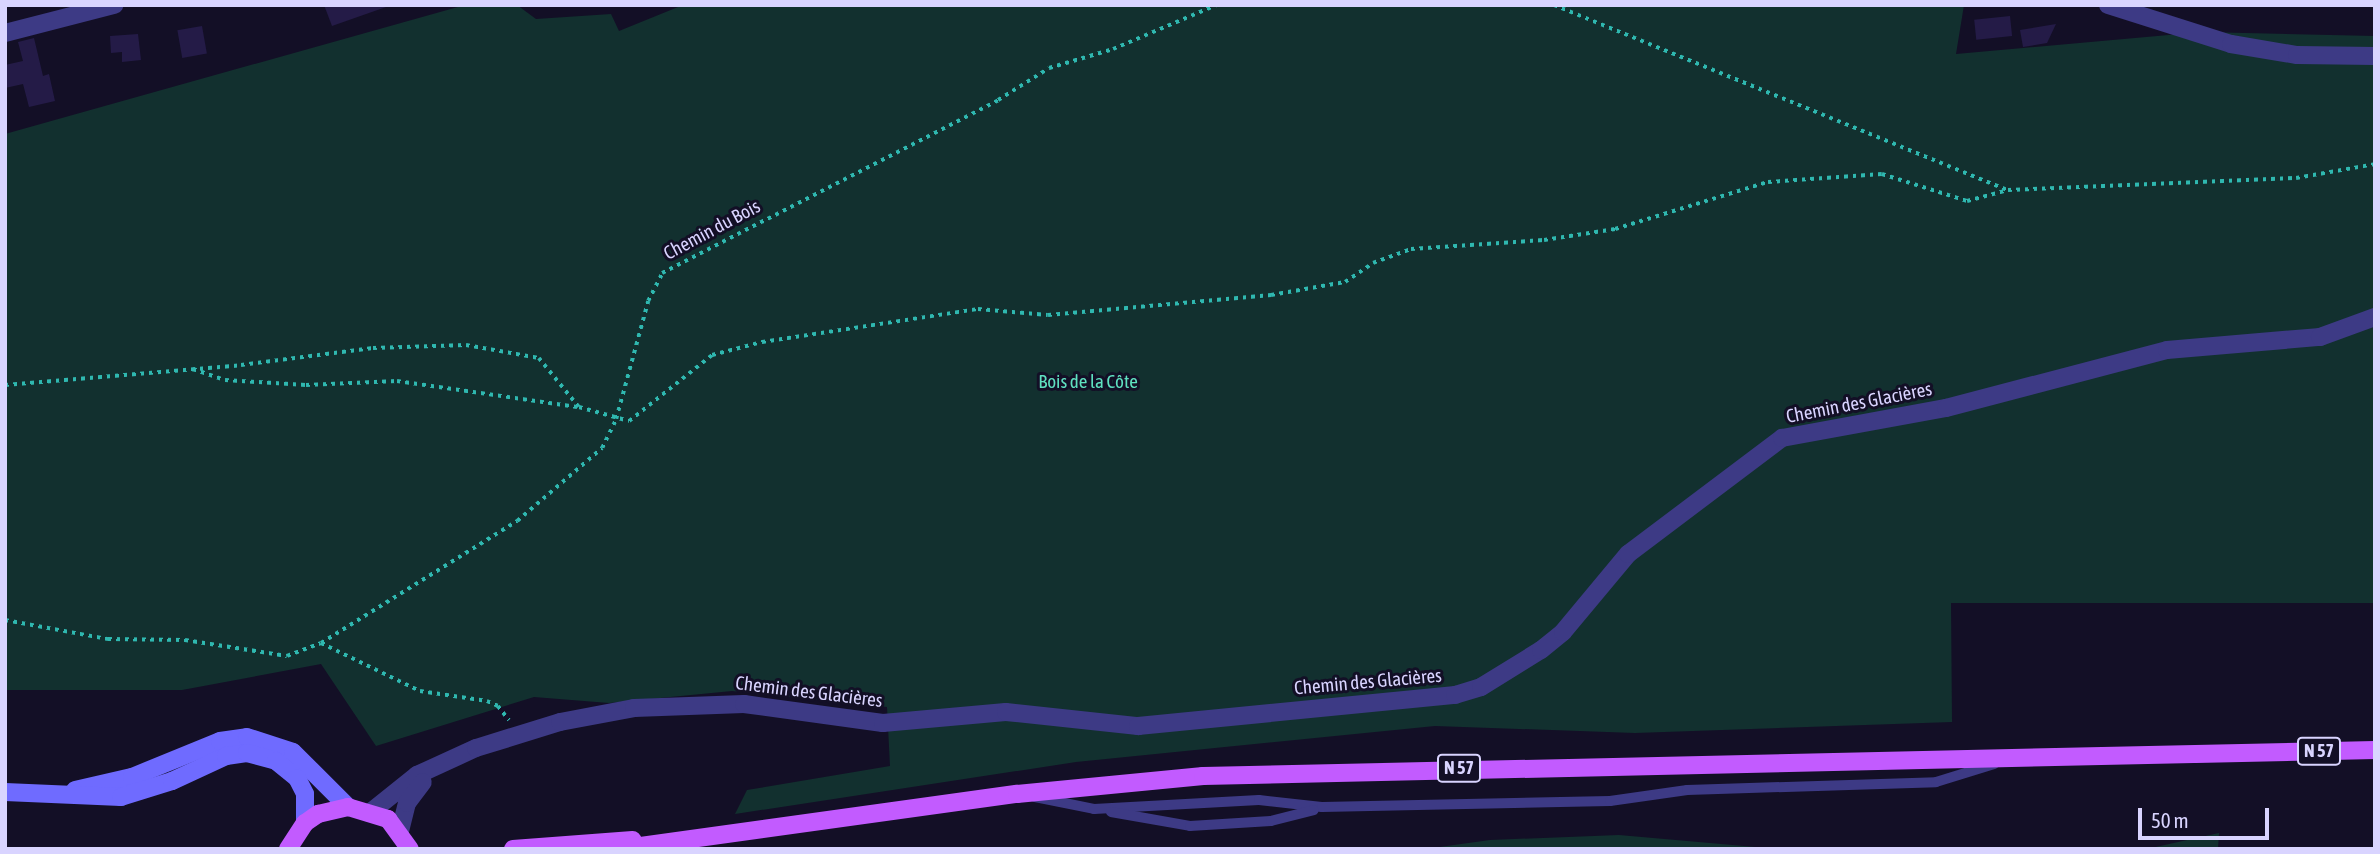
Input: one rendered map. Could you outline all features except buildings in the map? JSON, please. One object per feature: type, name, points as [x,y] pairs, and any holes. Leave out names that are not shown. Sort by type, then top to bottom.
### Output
[{"type":"main road","points":[[49,794],[116,782],[220,741],[247,737],[273,742],[293,752],[348,807]]},
{"type":"main road","name":"N 57","points":[[513,849],[658,840],[1017,794],[1306,771],[2375,750]]},
{"type":"main road","points":[[5,792],[121,797],[172,781],[226,756],[247,754],[276,761],[297,778],[305,794],[305,823]]},
{"type":"main road","points":[[288,849],[305,823],[332,809],[348,807],[372,811],[411,843]]},
{"type":"main road","name":"N 57","points":[[619,849],[658,840]]},
{"type":"street","points":[[5,33],[114,5]]},
{"type":"street","points":[[2108,5],[2231,44],[2297,55],[2375,56]]},
{"type":"street","name":"Chemin des Glacières","points":[[372,811],[417,775],[514,735],[559,722],[670,705],[744,704],[883,723],[1006,712],[1138,726],[1455,695],[1481,687],[1541,650],[1563,632],[1628,554],[1782,438],[1946,408],[2167,350],[2320,337],[2373,318]]},
{"type":"street","name":"Chemin des Glacières","points":[[411,843],[407,803],[440,766]]},
{"type":"lane","points":[[1094,809],[1259,800],[1322,807],[1610,802],[1687,790],[1915,783],[2019,757]]},
{"type":"lane","points":[[1017,794],[1190,826],[1271,821],[1322,807]]},
{"type":"path","name":"Chemin du Bois","points":[[5,620],[108,639],[185,640],[287,656],[321,643],[517,521],[602,448],[616,419],[648,301],[662,273],[998,100],[1049,68],[1113,49],[1216,5]]},
{"type":"path","points":[[1553,5],[2008,190]]},
{"type":"path","points":[[192,368],[225,380],[306,386],[397,382],[579,407],[629,421],[712,355],[762,342],[978,309],[1062,314],[1284,293],[1345,282],[1373,263],[1411,249],[1544,240],[1615,229],[1768,182],[1882,174],[1966,201],[2008,190],[2296,178],[2375,164]]},
{"type":"path","points":[[5,385],[373,348],[466,345],[538,358],[579,407]]},
{"type":"path","points":[[321,643],[420,691],[498,706],[506,714],[514,735]]},
{"type":"green space","name":"Bois de la Côte","points":[[465,5],[517,5],[536,19],[611,14],[619,31],[683,5],[1964,5],[1956,54],[2202,32],[2375,36],[2375,603],[1951,603],[1952,722],[1635,733],[1435,726],[1076,762],[735,814],[747,790],[890,766],[887,707],[732,691],[609,703],[534,697],[376,746],[321,664],[182,690],[5,690],[5,134]]},
{"type":"green space","points":[[2219,833],[2218,849],[2131,849],[2151,848]]},
{"type":"green space","points":[[1619,835],[1778,849],[1425,849],[1490,840]]}]
